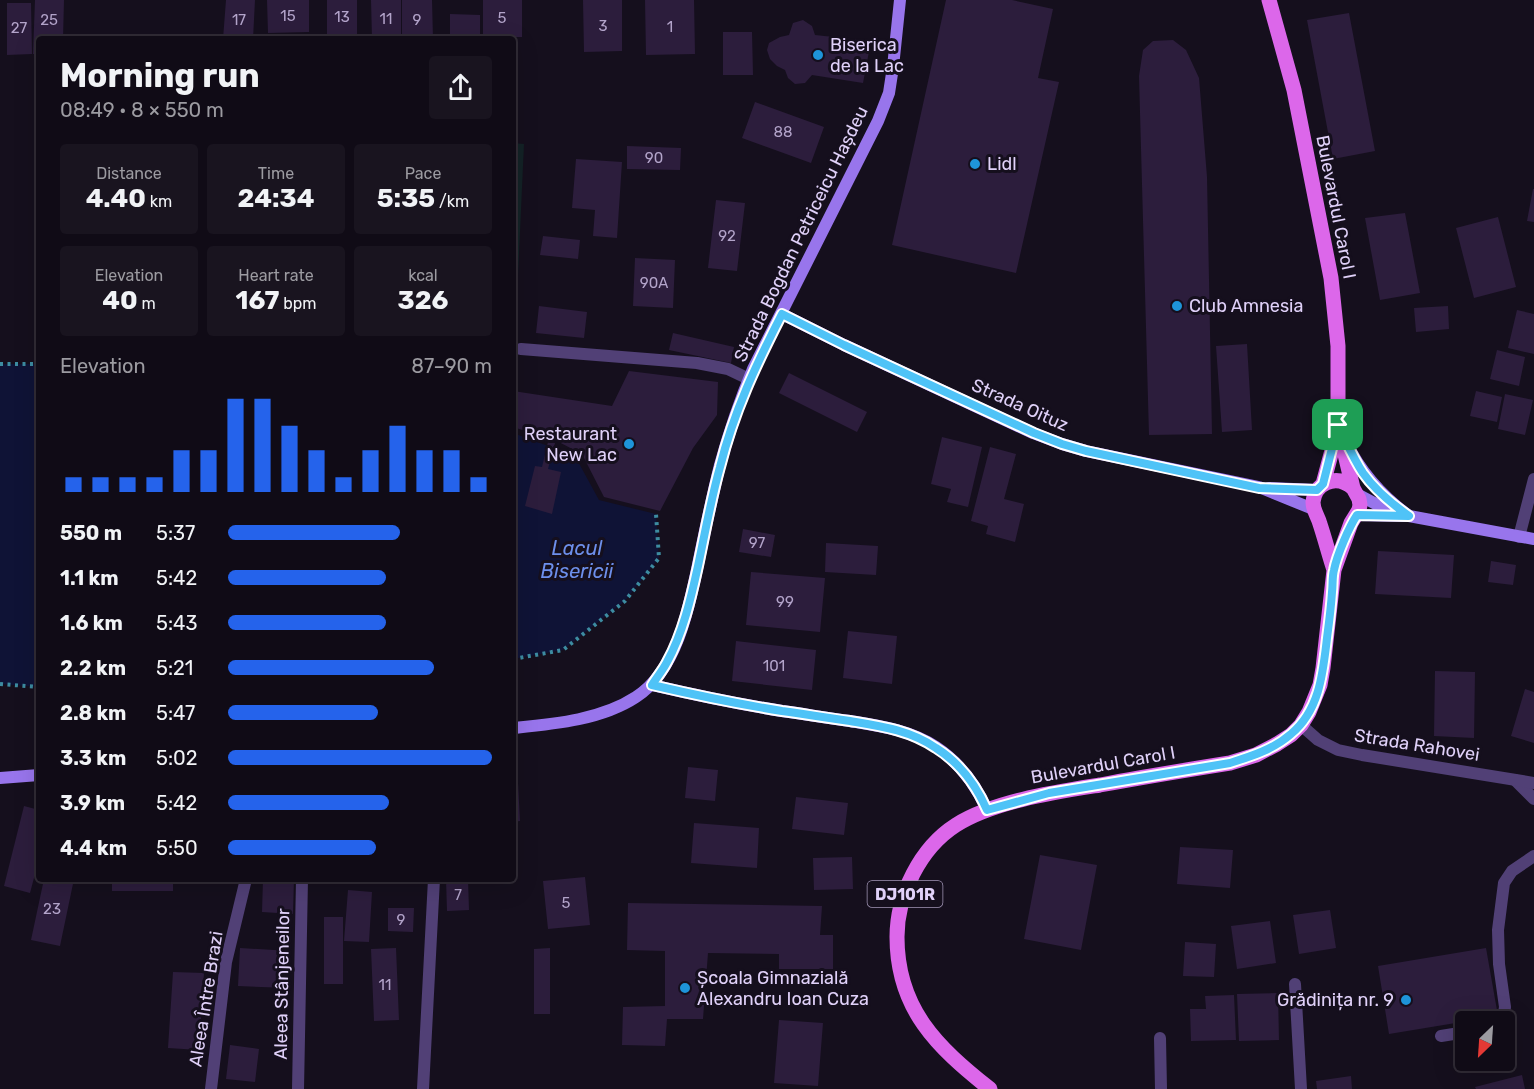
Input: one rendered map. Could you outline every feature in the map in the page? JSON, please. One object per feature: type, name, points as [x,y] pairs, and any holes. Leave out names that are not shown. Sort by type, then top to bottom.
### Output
[{"type":"main road","name":"Strada Bogdan Petriceicu Hașdeu","points":[[652,685],[667,662],[685,616],[720,465],[749,379],[878,121],[889,93],[900,0]]},
{"type":"main road","name":"Bulevardul Carol I","points":[[989,1089],[962,1066],[928,1031],[906,992],[900,972],[897,927],[901,906],[915,870],[927,852],[940,837],[957,824],[987,810],[1049,793],[1230,763],[1256,755],[1291,735],[1301,725],[1320,685],[1334,570],[1360,505],[1338,425],[1338,346],[1331,278],[1294,90],[1269,0]]},
{"type":"main road","name":"Strada Oituz","points":[[782,314],[844,345],[1062,444],[1259,488],[1316,514]]},
{"type":"main road","name":"Bulevardul Carol I","points":[[1334,570],[1316,514],[1314,496],[1320,487],[1338,425]]},
{"type":"main road","points":[[1338,425],[1355,461],[1364,474],[1409,516]]},
{"type":"main road","points":[[1320,487],[1330,481],[1339,480],[1374,503],[1409,516],[1534,539]]},
{"type":"main road","name":"Strada Oituz","points":[[1259,488],[1320,487]]},
{"type":"main road","points":[[1316,514],[1325,524],[1338,527],[1354,519],[1409,516]]},
{"type":"main road","points":[[516,728],[579,719],[601,713],[636,697],[652,685],[743,704],[889,728],[918,738],[952,759],[968,776],[987,810]]},
{"type":"main road","points":[[0,778],[36,775]]},
{"type":"street","points":[[521,349],[697,363],[728,369],[749,379]]},
{"type":"street","points":[[1520,537],[1534,479]]},
{"type":"street","name":"Strada Rahovei","points":[[1301,725],[1318,740],[1338,750],[1534,783]]},
{"type":"street","points":[[1515,780],[1534,800]]},
{"type":"street","points":[[1504,1011],[1498,964],[1498,930],[1504,883],[1512,871],[1534,856]]},
{"type":"street","name":"Aleea Între Brazi","points":[[211,1089],[226,962],[245,882]]},
{"type":"street","name":"Aleea Stânjeneilor","points":[[298,1089],[302,882]]},
{"type":"street","points":[[423,1089],[434,882]]},
{"type":"street","points":[[1295,984],[1301,1089]]},
{"type":"street","points":[[1441,1036],[1455,1034]]},
{"type":"street","points":[[1160,1038],[1161,1089]]},
{"type":"path","points":[[0,364],[36,363]]},
{"type":"path","points":[[516,658],[563,650],[625,602],[659,558],[656,514]]},
{"type":"path","points":[[0,684],[36,687]]},
{"type":"shaded area","points":[[516,143],[524,144],[516,320]]},
{"type":"water","points":[[0,364],[36,364],[36,687],[0,684]]},
{"type":"water","name":"Lacul Bisericii","points":[[516,434],[575,456],[599,500],[656,514],[659,558],[625,601],[563,650],[516,658]]},
{"type":"building","points":[[35,0],[64,0],[63,36],[36,36],[36,54],[33,54]]},
{"type":"building","points":[[226,0],[255,0],[253,36],[223,36]]},
{"type":"building","points":[[267,0],[309,0],[309,32],[268,33]]},
{"type":"building","points":[[327,0],[357,0],[357,34],[327,34]]},
{"type":"building","points":[[371,0],[401,0],[401,36],[372,36]]},
{"type":"building","points":[[402,0],[432,0],[433,36],[402,36]]},
{"type":"building","points":[[483,0],[522,0],[522,37],[483,36]]},
{"type":"building","points":[[583,0],[622,0],[622,51],[584,52]]},
{"type":"building","points":[[645,0],[694,0],[695,54],[646,55]]},
{"type":"building","name":"Lidl","points":[[946,0],[1012,0],[1053,9],[1038,78],[1059,82],[1016,273],[892,245]]},
{"type":"building","points":[[7,3],[31,3],[32,54],[7,55]]},
{"type":"building","points":[[1349,13],[1375,151],[1333,159],[1307,20]]},
{"type":"building","points":[[450,14],[480,15],[480,36],[450,36]]},
{"type":"building","name":"Biserica de la Lac","points":[[803,20],[812,26],[815,35],[871,41],[863,83],[812,75],[805,83],[795,84],[788,78],[785,70],[770,59],[767,50],[769,43],[789,35],[793,23]]},
{"type":"building","points":[[723,32],[752,32],[753,75],[723,75]]},
{"type":"building","name":"Club Amnesia","points":[[1173,40],[1186,50],[1199,78],[1207,177],[1212,434],[1149,435],[1139,76],[1143,50],[1153,41]]},
{"type":"building","points":[[755,102],[824,127],[811,163],[742,138]]},
{"type":"building","points":[[627,146],[681,148],[680,170],[627,169]]},
{"type":"building","points":[[576,159],[622,162],[617,238],[593,236],[595,210],[572,208]]},
{"type":"building","points":[[35,164],[36,164],[36,222],[34,222]]},
{"type":"building","points":[[1534,189],[1534,222],[1527,221]]},
{"type":"building","points":[[716,200],[745,203],[737,271],[708,268]]},
{"type":"building","points":[[1405,213],[1420,293],[1380,300],[1365,218]]},
{"type":"building","points":[[1498,217],[1516,287],[1474,298],[1456,228]]},
{"type":"building","points":[[543,236],[580,240],[578,259],[540,255]]},
{"type":"building","points":[[635,258],[675,260],[673,308],[633,306]]},
{"type":"building","points":[[539,306],[587,312],[584,338],[536,333]]},
{"type":"building","points":[[1448,306],[1449,329],[1416,332],[1414,308]]},
{"type":"building","points":[[1517,310],[1534,314],[1534,354],[1508,348]]},
{"type":"building","points":[[673,333],[734,347],[731,363],[669,350]]},
{"type":"building","points":[[1247,344],[1252,430],[1222,432],[1216,346]]},
{"type":"building","points":[[1497,350],[1525,357],[1519,386],[1490,379]]},
{"type":"building","name":"Restaurant New Lac","points":[[629,371],[718,382],[717,415],[693,448],[660,511],[604,497],[582,454],[555,440],[516,428],[516,391],[612,406]]},
{"type":"building","points":[[789,373],[867,412],[857,432],[779,393]]},
{"type":"building","points":[[1476,391],[1502,397],[1497,422],[1470,416]]},
{"type":"building","points":[[1505,394],[1533,400],[1525,435],[1498,429]]},
{"type":"building","points":[[942,437],[982,447],[968,507],[947,502],[951,489],[931,484]]},
{"type":"building","points":[[548,442],[555,443],[548,469],[561,472],[552,514],[525,506],[535,466],[542,467]]},
{"type":"building","points":[[990,447],[1016,454],[1004,499],[1024,504],[1015,542],[986,534],[988,526],[971,521]]},
{"type":"building","points":[[743,529],[775,535],[771,557],[739,552]]},
{"type":"building","points":[[826,543],[878,546],[876,575],[825,572]]},
{"type":"building","points":[[1378,551],[1454,555],[1451,598],[1375,594]]},
{"type":"building","points":[[1491,561],[1516,565],[1513,585],[1488,582]]},
{"type":"building","points":[[751,572],[825,578],[820,632],[746,625]]},
{"type":"building","points":[[848,631],[897,636],[892,684],[843,678]]},
{"type":"building","points":[[736,641],[816,650],[812,690],[732,681]]},
{"type":"building","points":[[1435,671],[1475,672],[1474,738],[1434,736]]},
{"type":"building","points":[[1525,689],[1534,692],[1534,743],[1511,736]]},
{"type":"building","points":[[516,764],[517,764],[520,821],[516,822]]},
{"type":"building","points":[[688,767],[718,770],[715,801],[685,798]]},
{"type":"building","points":[[796,797],[848,803],[844,835],[792,829]]},
{"type":"building","points":[[24,806],[36,809],[36,870],[30,893],[4,886]]},
{"type":"building","points":[[694,823],[759,828],[757,868],[691,863]]},
{"type":"building","points":[[1180,847],[1233,850],[1230,888],[1177,884]]},
{"type":"building","points":[[1040,855],[1097,865],[1081,950],[1024,939]]},
{"type":"building","points":[[852,857],[853,889],[814,890],[813,858]]},
{"type":"building","points":[[585,877],[590,925],[548,929],[543,881]]},
{"type":"building","points":[[43,882],[73,882],[60,946],[31,940]]},
{"type":"building","points":[[112,882],[173,882],[173,891],[112,891]]},
{"type":"building","points":[[263,882],[294,882],[293,914],[262,912]]},
{"type":"building","points":[[446,882],[468,882],[469,910],[447,911]]},
{"type":"building","points":[[348,890],[372,892],[369,942],[344,941]]},
{"type":"building","name":"Școala Gimnazială Alexandru Ioan Cuza","points":[[628,903],[822,906],[820,935],[833,935],[833,969],[779,969],[779,954],[708,953],[703,1019],[667,1019],[665,1046],[622,1045],[623,1007],[665,1006],[665,951],[627,950]]},
{"type":"building","points":[[388,908],[414,908],[413,932],[388,931]]},
{"type":"building","points":[[1330,910],[1336,948],[1299,954],[1293,915]]},
{"type":"building","points":[[324,917],[343,917],[343,984],[324,984]]},
{"type":"building","points":[[1270,921],[1276,963],[1237,969],[1231,926]]},
{"type":"building","points":[[1185,942],[1216,944],[1214,977],[1183,976]]},
{"type":"building","points":[[240,948],[290,951],[289,988],[238,986]]},
{"type":"building","points":[[396,948],[399,1020],[374,1021],[371,949]]},
{"type":"building","points":[[550,948],[550,1014],[534,1014],[534,949]]},
{"type":"building","points":[[1486,948],[1497,1011],[1455,1011],[1455,1023],[1389,1034],[1378,966]]},
{"type":"building","points":[[173,972],[204,973],[199,1050],[168,1048]]},
{"type":"building","points":[[1278,993],[1279,1040],[1239,1041],[1237,994]]},
{"type":"building","points":[[1234,995],[1236,1040],[1191,1041],[1190,1009],[1206,1009],[1205,996]]},
{"type":"building","points":[[779,1020],[823,1023],[818,1086],[774,1083]]},
{"type":"building","points":[[230,1045],[259,1049],[255,1082],[226,1079]]},
{"type":"building","points":[[1522,1075],[1525,1089],[1476,1089],[1475,1087]]},
{"type":"building","points":[[1351,1076],[1352,1089],[1317,1089],[1316,1081]]},
{"type":"place","name":"Biserica de la Lac","points":[[818,55]]},
{"type":"place","name":"Lidl","points":[[975,164]]},
{"type":"place","name":"Club Amnesia","points":[[1177,306]]},
{"type":"place","name":"Restaurant New Lac","points":[[629,444]]},
{"type":"place","name":"Școala Gimnazială Alexandru Ioan Cuza","points":[[685,988]]},
{"type":"place","name":"Grădinița nr. 9","points":[[1406,1000]]},
{"type":"route","points":[[782,314],[844,345],[1062,444],[1259,488],[1317,490],[1323,484],[1338,425],[1355,461],[1364,474],[1409,516],[1357,515],[1351,523],[1334,570],[1323,668],[1316,699],[1301,725],[1291,735],[1256,755],[1230,763],[1049,793],[987,810],[968,776],[952,759],[918,738],[889,728],[743,704],[652,685],[667,662],[685,616],[720,465],[743,394],[753,369],[782,314]]}]
